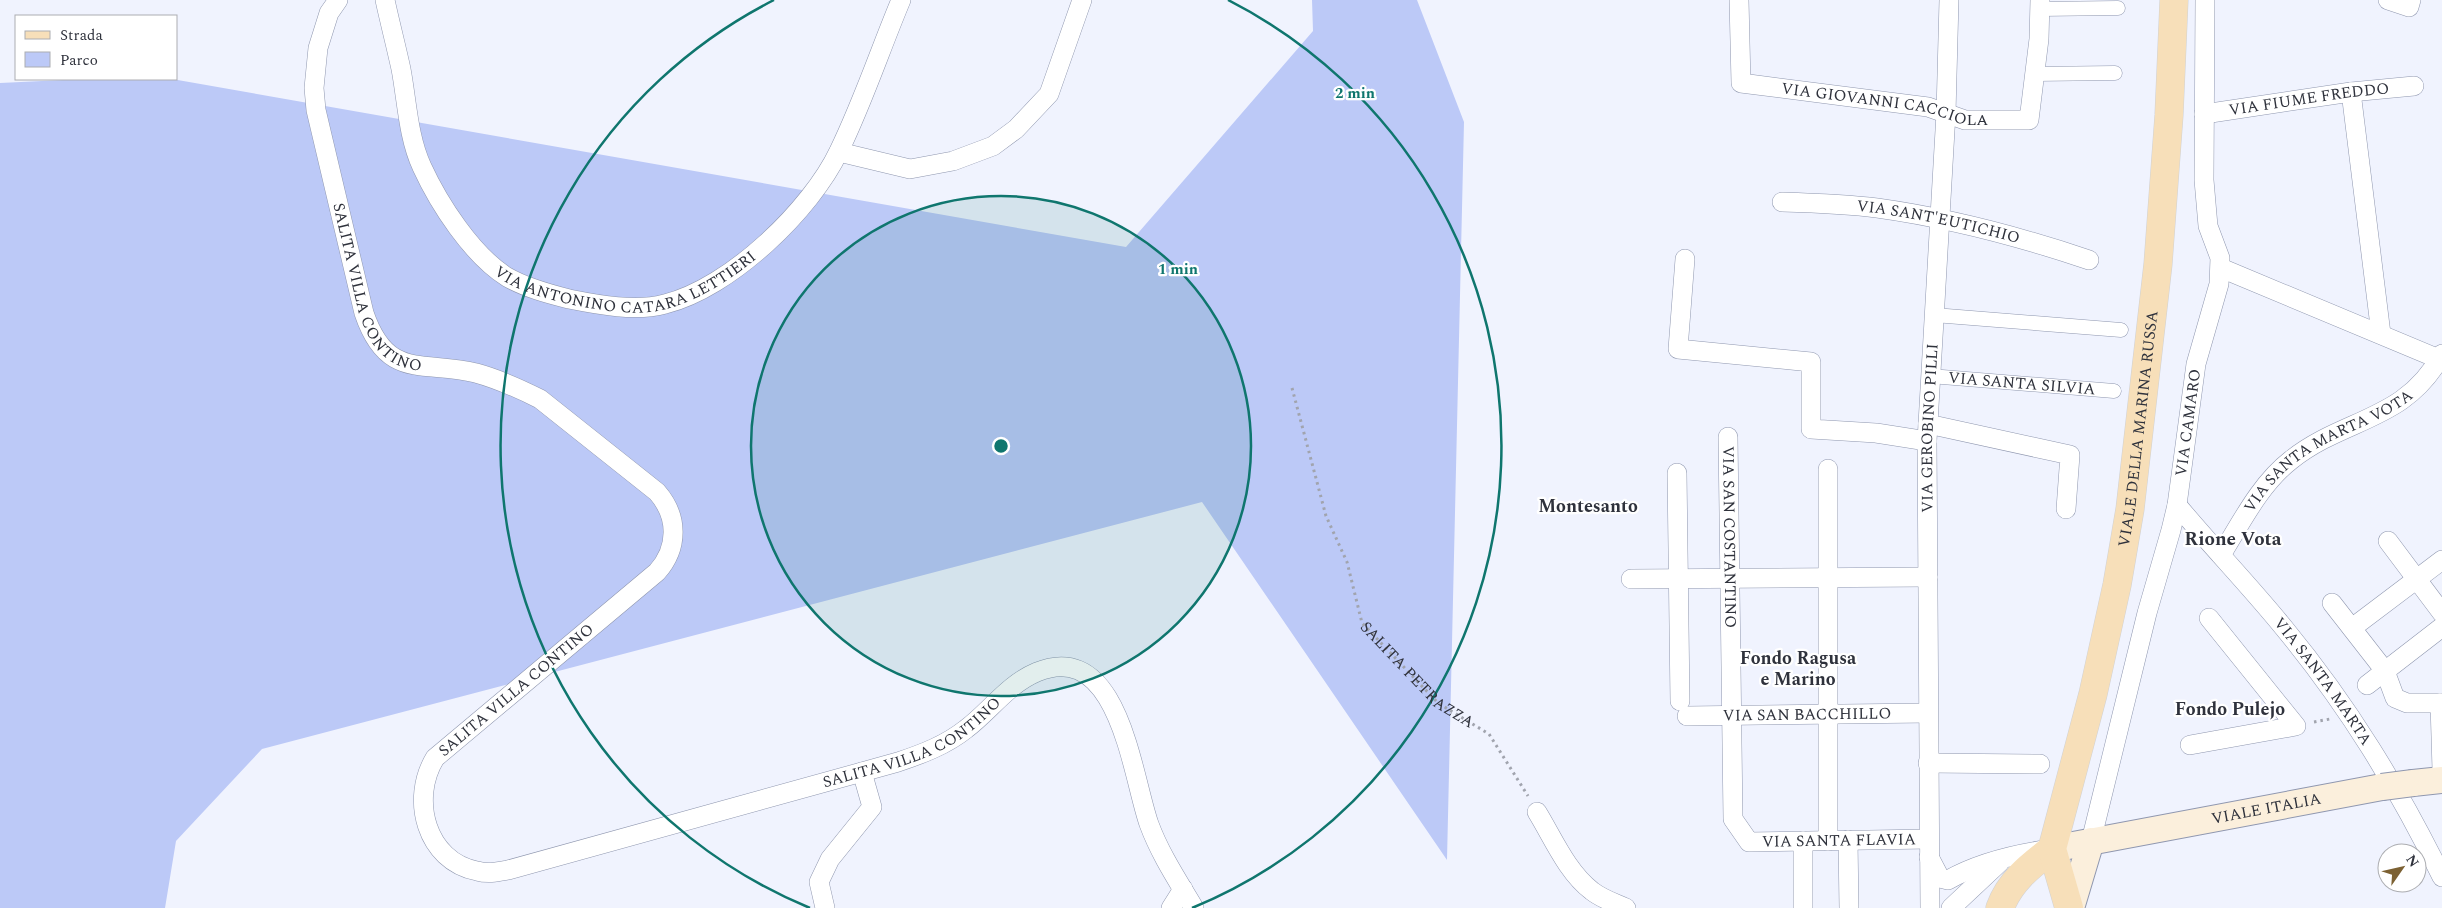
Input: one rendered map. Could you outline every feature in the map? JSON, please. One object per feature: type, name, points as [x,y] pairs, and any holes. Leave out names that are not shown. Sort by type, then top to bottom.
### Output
[{"type":"main road","name":"VIALE DELLA MARINA RUSSA","points":[[2052,849],[2095,685],[2117,585],[2130,509],[2158,264],[2169,124],[2174,0]]},
{"type":"main road","name":"VIALE ITALIA","points":[[2052,849],[2382,787],[2442,780]]},
{"type":"main road","points":[[2070,908],[2091,841]]},
{"type":"main road","points":[[2000,908],[2003,898],[2021,873],[2052,849],[2070,908]]},
{"type":"street","name":"SALITA VILLA CONTINO","points":[[338,0],[329,13],[318,48],[314,71],[316,110],[364,313],[378,342],[400,361],[411,365],[476,373],[522,390],[540,399],[657,492],[668,507],[674,524],[670,553],[657,572],[435,758],[429,768],[422,796],[426,821],[436,843],[452,860],[465,867],[491,873],[508,870],[918,755],[951,739],[966,729],[1006,692],[1036,672],[1058,666],[1078,671],[1093,680],[1104,692],[1121,724],[1148,823],[1159,849],[1194,908]]},
{"type":"street","name":"VIA ANTONINO CATARA LETTIERI","points":[[385,0],[401,68],[410,126],[420,164],[429,182],[460,229],[488,262],[508,277],[529,287],[563,297],[607,305],[644,307],[664,305],[682,299],[743,262],[778,233],[806,202],[839,152],[901,0]]},
{"type":"street","points":[[839,152],[910,169],[953,161],[993,146],[1016,129],[1049,94],[1082,0]]},
{"type":"street","name":"VIA GIOVANNI CACCIOLA","points":[[1738,0],[1741,83],[1928,107],[1965,120],[2028,120],[2034,74]]},
{"type":"street","name":"VIA GEROBINO PILLI","points":[[1930,908],[1928,848],[1927,432],[1946,113],[1949,0]]},
{"type":"street","name":"VIA CAMARO","points":[[2091,841],[2177,505],[2196,364],[2219,284],[2220,258],[2206,216],[2203,153],[2205,0]]},
{"type":"street","points":[[2388,0],[2410,3]]},
{"type":"street","points":[[2115,73],[2034,74],[2039,39],[2040,4],[2118,8]]},
{"type":"street","name":"VIA FIUME FREDDO","points":[[2204,114],[2351,92],[2414,86]]},
{"type":"street","points":[[2351,92],[2380,334]]},
{"type":"street","name":"VIA SANT'EUTICHIO","points":[[1782,202],[1877,208],[1939,219],[2020,239],[2089,260]]},
{"type":"street","points":[[1685,259],[1678,349],[1811,362],[1811,429],[1876,433],[1927,432],[2070,455],[2066,509]]},
{"type":"street","points":[[2221,268],[2380,334],[2441,357]]},
{"type":"street","points":[[1934,315],[2121,330]]},
{"type":"street","name":"VIA SANTA MARTA VOTA","points":[[2221,555],[2267,484],[2290,460],[2310,447],[2402,401],[2417,390],[2441,357]]},
{"type":"street","name":"VIA SANTA SILVIA","points":[[1930,376],[2114,392]]},
{"type":"street","name":"VIA SAN COSTANTINO","points":[[1728,437],[1733,819],[1749,842]]},
{"type":"street","points":[[1828,469],[1828,841]]},
{"type":"street","points":[[1677,473],[1678,579]]},
{"type":"street","name":"VIA SANTA MARTA","points":[[2177,505],[2284,628],[2350,716],[2408,807],[2442,877]]},
{"type":"street","points":[[2388,541],[2442,613]]},
{"type":"street","points":[[2352,628],[2442,560]]},
{"type":"street","points":[[1631,579],[1928,577]]},
{"type":"street","name":"VIA SAN BACCHILLO","points":[[1678,579],[1683,709],[1732,716],[1928,714]]},
{"type":"street","points":[[2332,603],[2385,671],[2395,698],[2407,703],[2441,702],[2442,770]]},
{"type":"street","points":[[2190,745],[2296,726],[2209,618]]},
{"type":"street","points":[[2367,684],[2442,628]]},
{"type":"street","points":[[1928,763],[2040,764]]},
{"type":"street","points":[[825,908],[819,882],[830,859],[872,807],[862,772]]},
{"type":"street","points":[[1537,812],[1566,861],[1590,890],[1626,908]]},
{"type":"street","points":[[1848,840],[1849,908]]},
{"type":"street","name":"VIA SANTA FLAVIA","points":[[1749,842],[1848,840],[1928,848]]},
{"type":"street","points":[[1803,841],[1803,908]]},
{"type":"street","points":[[1928,848],[1940,878],[1948,880],[1978,865],[2052,849]]},
{"type":"street","points":[[1951,908],[1978,880],[2005,858]]},
{"type":"street","points":[[1171,908],[1183,889]]},
{"type":"path","name":"SALITA PETRAZZA","points":[[1292,388],[1326,516],[1346,562],[1362,623],[1438,703],[1489,734],[1537,812]]},
{"type":"path","points":[[2296,726],[2350,716]]},
{"type":"green space","points":[[1312,0],[1417,0],[1464,122],[1447,860],[1202,502],[262,749],[176,841],[165,908],[0,908],[0,83],[63,80],[178,80],[1126,247],[1313,31]]},
{"type":"district","name":"Montesanto","points":[[1588,506]]},
{"type":"district","name":"Rione Vota","points":[[2233,539]]},
{"type":"district","name":"Fondo Ragusa e Marino","points":[[1798,668]]},
{"type":"district","name":"Fondo Pulejo","points":[[2230,709]]}]
